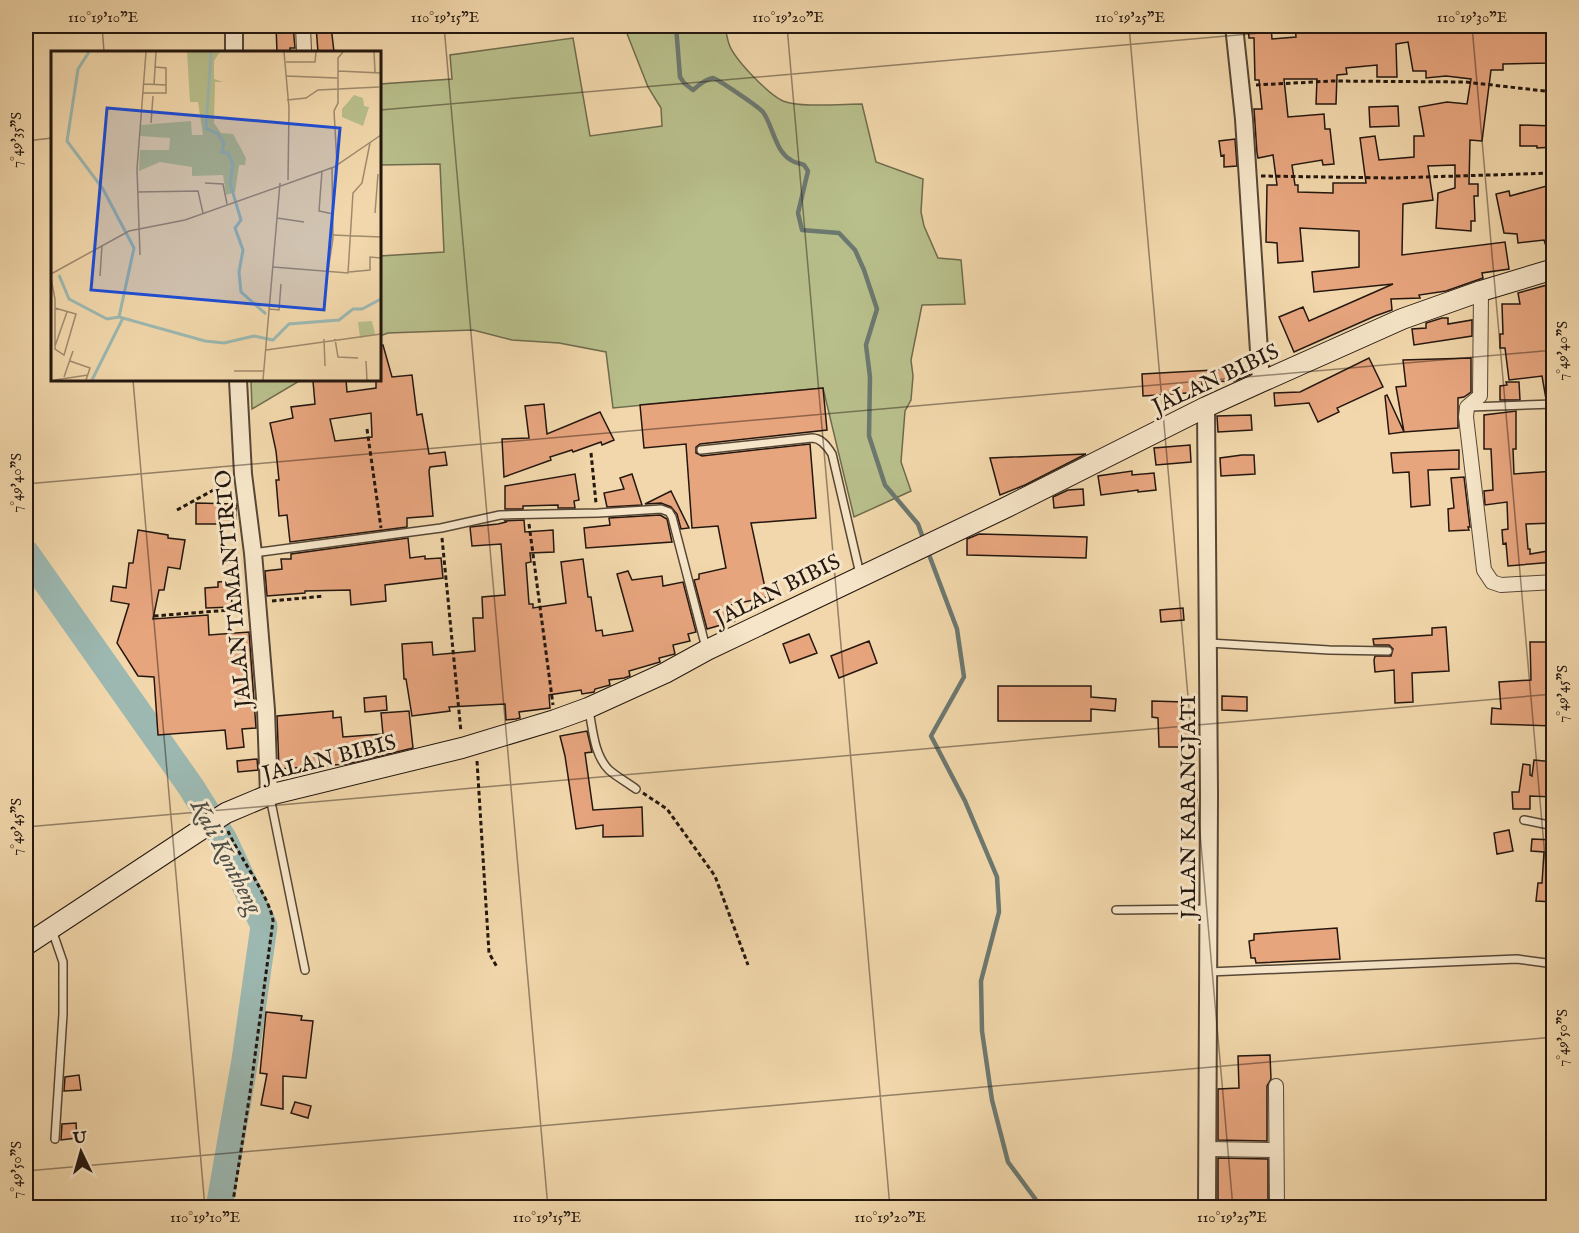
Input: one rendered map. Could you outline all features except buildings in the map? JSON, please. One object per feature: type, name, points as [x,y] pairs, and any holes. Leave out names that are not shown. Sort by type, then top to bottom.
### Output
[{"type":"main road","name":"JALAN BIBIS","points":[[26,945],[220,816],[269,795],[469,746],[588,708],[665,674],[707,650],[1007,507],[1206,407],[1261,382],[1401,319],[1481,291],[1552,270]]},
{"type":"street","points":[[234,26],[234,51]]},
{"type":"street","points":[[303,26],[304,51]]},
{"type":"street","points":[[1234,26],[1248,176],[1261,382]]},
{"type":"street","points":[[1552,26],[1554,33]]},
{"type":"street","points":[[1481,291],[1479,396],[1467,407],[1466,417],[1485,573],[1492,582],[1501,585],[1554,582]]},
{"type":"street","name":"JALAN TAMANTIRTO","points":[[237,381],[243,474],[253,553],[266,710],[269,795]]},
{"type":"street","name":"JALAN KARANGJATI","points":[[1206,407],[1209,643],[1207,1208]]},
{"type":"street","points":[[1276,1086],[1277,1208]]},
{"type":"street","points":[[1208,1149],[1276,1150]]},
{"type":"lane","points":[[1552,270],[1554,291]]},
{"type":"lane","points":[[1467,407],[1554,404]]},
{"type":"lane","points":[[701,450],[812,438],[825,444],[832,454],[861,576]]},
{"type":"lane","points":[[253,553],[441,528],[500,515],[661,509],[669,512],[672,517],[707,650]]},
{"type":"lane","points":[[1209,643],[1388,651]]},
{"type":"lane","points":[[588,708],[602,760],[609,769],[636,789]]},
{"type":"lane","points":[[269,795],[305,970]]},
{"type":"lane","points":[[1524,820],[1554,826]]},
{"type":"lane","points":[[1116,910],[1209,909]]},
{"type":"lane","points":[[51,928],[63,962],[63,1014],[55,1139]]},
{"type":"lane","points":[[1209,972],[1517,959],[1554,964]]},
{"type":"path","points":[[1240,86],[1332,81],[1465,82],[1554,92]]},
{"type":"path","points":[[1248,176],[1393,178],[1554,173]]},
{"type":"path","points":[[367,429],[382,535]]},
{"type":"path","points":[[591,453],[597,513]]},
{"type":"path","points":[[177,510],[243,474]]},
{"type":"path","points":[[528,514],[555,720]]},
{"type":"path","points":[[441,528],[469,746],[489,953],[497,967]]},
{"type":"path","points":[[154,616],[256,606],[324,596]]},
{"type":"path","points":[[636,789],[666,809],[715,876],[748,965]]},
{"type":"path","points":[[220,816],[267,904],[273,921],[232,1208]]},
{"type":"green space","points":[[624,26],[725,26],[729,44],[737,58],[761,84],[777,97],[783,101],[799,104],[862,104],[876,162],[923,179],[921,212],[924,226],[938,258],[961,260],[965,304],[922,305],[911,360],[913,376],[911,400],[905,411],[901,462],[911,491],[854,517],[823,388],[613,408],[606,352],[559,343],[512,340],[473,330],[388,333],[381,336],[381,256],[444,252],[440,164],[381,165],[381,84],[452,79],[450,55],[573,38],[590,136],[662,126],[661,108],[648,87]]},
{"type":"green space","points":[[251,381],[299,381],[252,409]]},
{"type":"waterway","points":[[676,26],[680,77],[684,83],[693,90],[713,78],[763,112],[781,151],[792,161],[804,165],[808,171],[798,213],[802,230],[839,233],[855,250],[877,309],[866,345],[870,377],[869,436],[885,485],[918,524],[924,541]]},
{"type":"waterway","points":[[928,552],[957,629],[964,677],[931,736],[965,801],[997,877],[999,912],[981,981],[982,1031],[992,1100],[1008,1162],[1042,1208]]},
{"type":"waterway","name":"Kali Kontheng","points":[[26,553],[191,787],[224,840],[264,926],[245,1060],[219,1208]]}]
